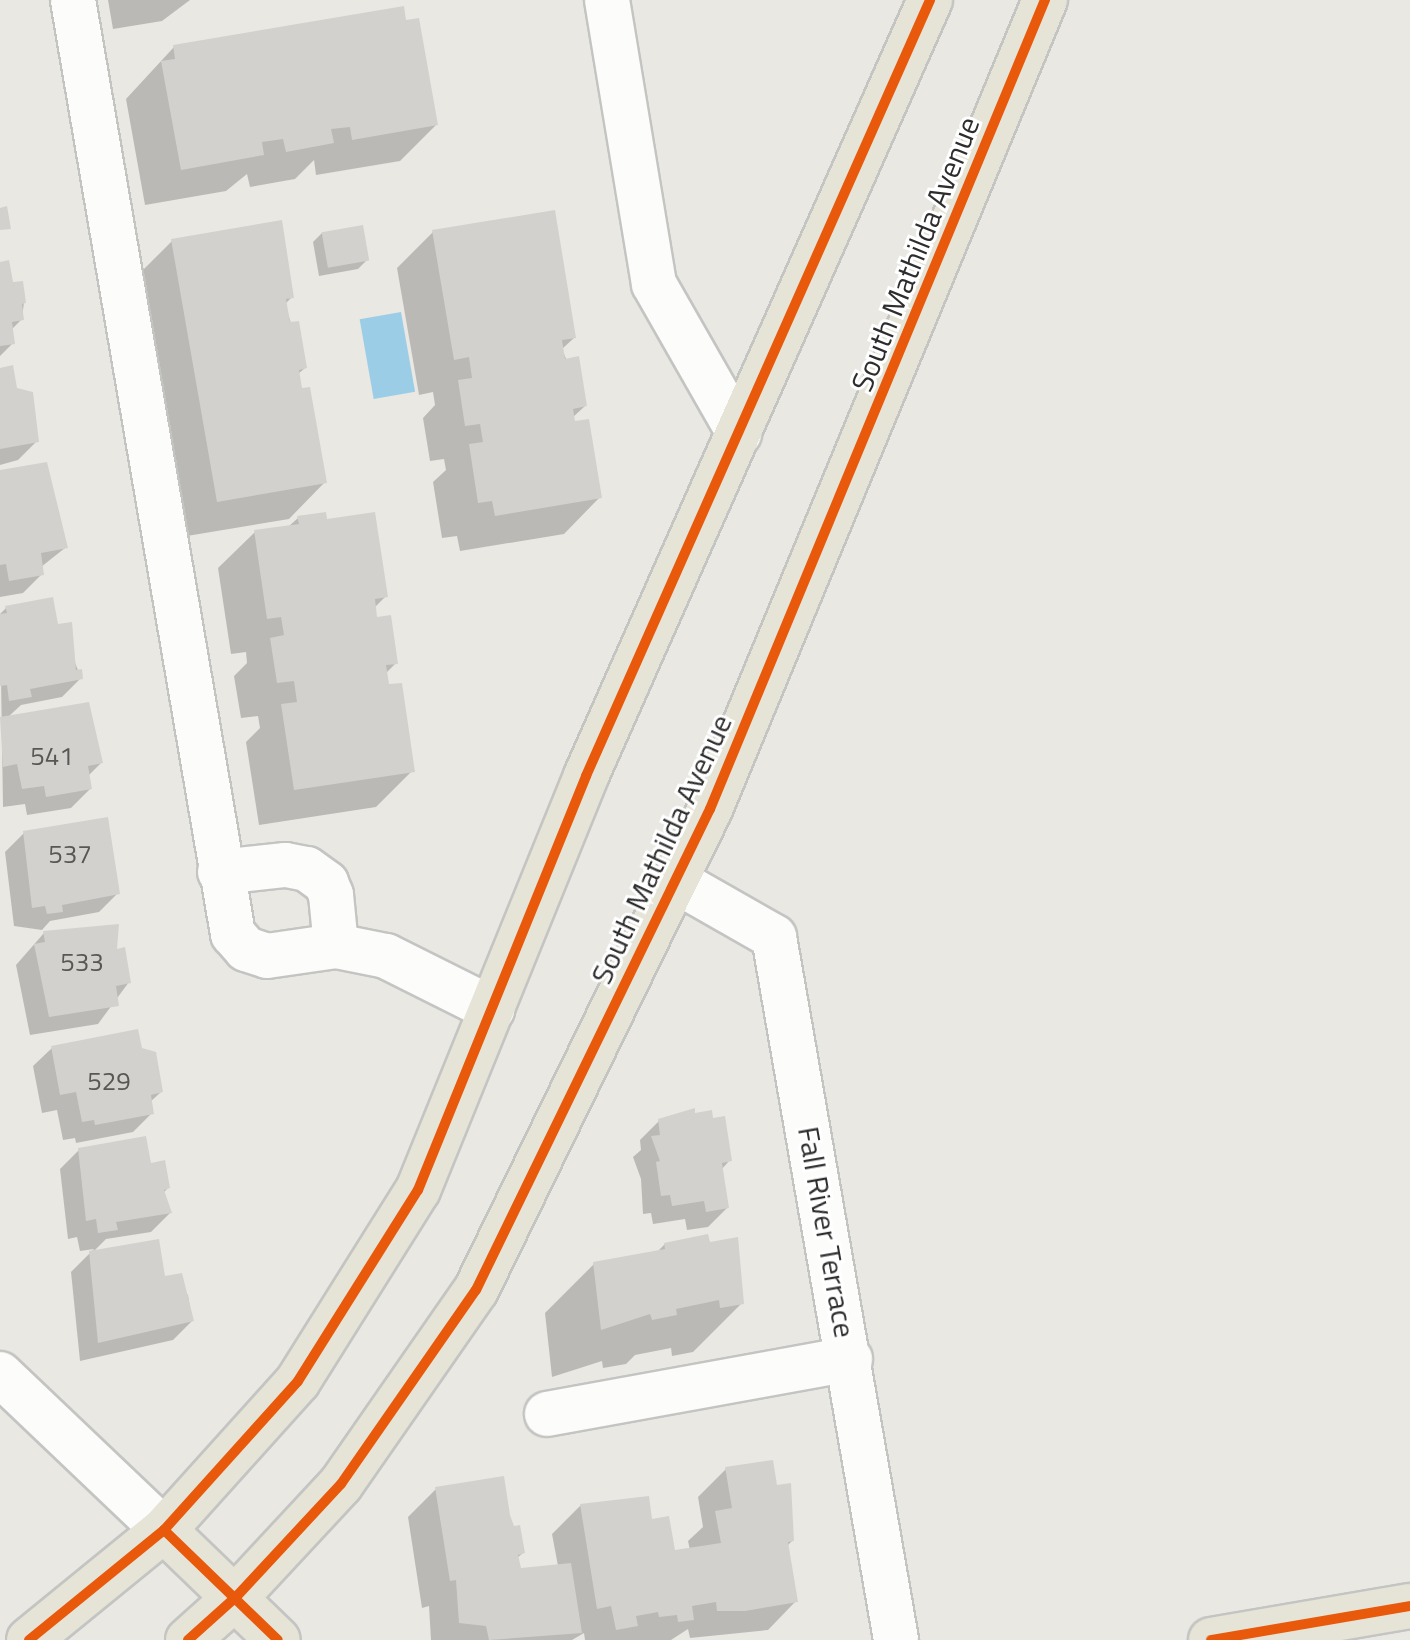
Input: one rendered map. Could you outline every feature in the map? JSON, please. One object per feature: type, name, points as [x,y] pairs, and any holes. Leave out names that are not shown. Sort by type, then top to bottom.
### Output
[{"type":"main road","points":[[29,1640],[164,1530],[298,1381],[418,1190],[586,776],[930,0]]},
{"type":"main road","name":"South Mathilda Avenue","points":[[188,1640],[236,1597],[341,1484],[476,1290],[676,881],[722,780],[1045,0]]},
{"type":"main road","points":[[164,1530],[278,1640]]},
{"type":"main road","points":[[1211,1640],[1410,1606]]},
{"type":"street","points":[[73,0],[229,924],[246,949],[277,956],[336,946],[386,956],[492,1009]]},
{"type":"street","points":[[607,0],[654,284],[739,433]]},
{"type":"street","points":[[220,872],[286,865],[307,869],[326,883],[331,895],[336,946]]},
{"type":"street","name":"Fall River Terrace","points":[[676,881],[774,937],[850,1359],[896,1640]]},
{"type":"street","points":[[547,1414],[850,1359]]},
{"type":"street","points":[[0,1374],[164,1530]]},
{"type":"water","points":[[401,312],[415,392],[374,399],[360,319]]},
{"type":"building","points":[[404,6],[406,20],[419,18],[438,125],[352,140],[350,127],[331,129],[334,143],[286,152],[283,139],[262,142],[264,155],[181,170],[161,61],[175,59],[173,45]]},
{"type":"building","points":[[7,206],[11,229],[0,230],[0,208]]},
{"type":"building","points":[[555,210],[576,338],[562,340],[565,359],[579,356],[587,406],[573,409],[575,421],[589,419],[602,498],[495,516],[492,501],[478,503],[469,444],[483,442],[480,424],[465,426],[458,380],[472,378],[469,357],[454,360],[432,230]]},
{"type":"building","points":[[282,220],[294,298],[286,299],[290,322],[299,321],[307,368],[299,370],[302,388],[310,387],[327,483],[217,502],[171,239]]},
{"type":"building","points":[[363,225],[369,260],[328,268],[322,232]]},
{"type":"building","points":[[9,260],[13,282],[23,281],[26,303],[22,304],[24,320],[12,322],[15,344],[0,346],[0,262]]},
{"type":"building","points":[[13,365],[17,388],[33,392],[39,442],[0,449],[0,368]]},
{"type":"building","points":[[47,462],[68,548],[41,553],[44,575],[9,581],[6,564],[0,565],[0,470]]},
{"type":"building","points":[[326,512],[327,519],[375,512],[388,597],[375,599],[377,617],[391,615],[398,664],[386,665],[389,684],[402,683],[415,772],[294,790],[281,704],[297,702],[294,681],[277,683],[270,638],[284,635],[281,617],[267,619],[254,530],[299,524],[297,516]]},
{"type":"building","points":[[53,597],[58,624],[72,622],[76,670],[82,669],[83,679],[30,689],[32,697],[9,701],[7,685],[0,686],[0,614],[7,613],[5,606]]},
{"type":"building","points":[[89,702],[103,763],[88,766],[92,789],[46,797],[44,786],[22,789],[17,764],[3,767],[0,717]]},
{"type":"building","points":[[108,817],[120,894],[62,905],[63,912],[47,914],[45,906],[32,908],[23,831]]},
{"type":"building","points":[[119,924],[117,949],[125,947],[131,983],[116,986],[119,1006],[49,1017],[34,944],[45,942],[43,931]]},
{"type":"building","points":[[138,1029],[142,1048],[156,1052],[163,1092],[151,1095],[154,1114],[95,1125],[94,1120],[82,1122],[76,1092],[60,1095],[51,1046]]},
{"type":"building","points":[[695,1108],[695,1113],[712,1110],[713,1118],[725,1116],[732,1161],[722,1163],[729,1208],[706,1212],[704,1201],[672,1206],[670,1195],[661,1196],[656,1162],[660,1161],[651,1136],[660,1135],[658,1119]]},
{"type":"building","points":[[146,1136],[151,1163],[165,1160],[170,1188],[164,1190],[172,1213],[116,1222],[118,1230],[98,1233],[96,1219],[86,1221],[78,1148]]},
{"type":"building","points":[[708,1234],[710,1242],[738,1237],[744,1304],[720,1308],[719,1300],[676,1309],[677,1315],[652,1320],[650,1314],[601,1330],[593,1262],[665,1249],[664,1243]]},
{"type":"building","points":[[159,1239],[165,1276],[182,1273],[194,1321],[98,1343],[89,1251]]},
{"type":"building","points":[[773,1460],[777,1485],[791,1483],[794,1541],[788,1542],[798,1602],[745,1611],[717,1611],[716,1602],[692,1606],[694,1620],[678,1622],[677,1615],[659,1617],[658,1612],[636,1616],[638,1626],[616,1630],[611,1606],[597,1609],[580,1504],[649,1496],[652,1519],[669,1516],[675,1550],[721,1543],[715,1511],[732,1508],[725,1467]]},
{"type":"building","points":[[504,1476],[510,1515],[514,1526],[520,1525],[525,1553],[518,1555],[521,1568],[571,1563],[582,1633],[489,1640],[486,1626],[459,1623],[456,1580],[450,1581],[435,1487]]},
{"type":"cycle path","points":[[29,1640],[164,1530],[298,1381],[418,1190],[586,776],[930,0]]},
{"type":"cycle path","points":[[188,1640],[236,1597],[341,1484],[476,1290],[710,809],[1045,0]]},
{"type":"cycle path","points":[[164,1530],[278,1640]]},
{"type":"cycle path","points":[[1211,1640],[1410,1606]]}]
